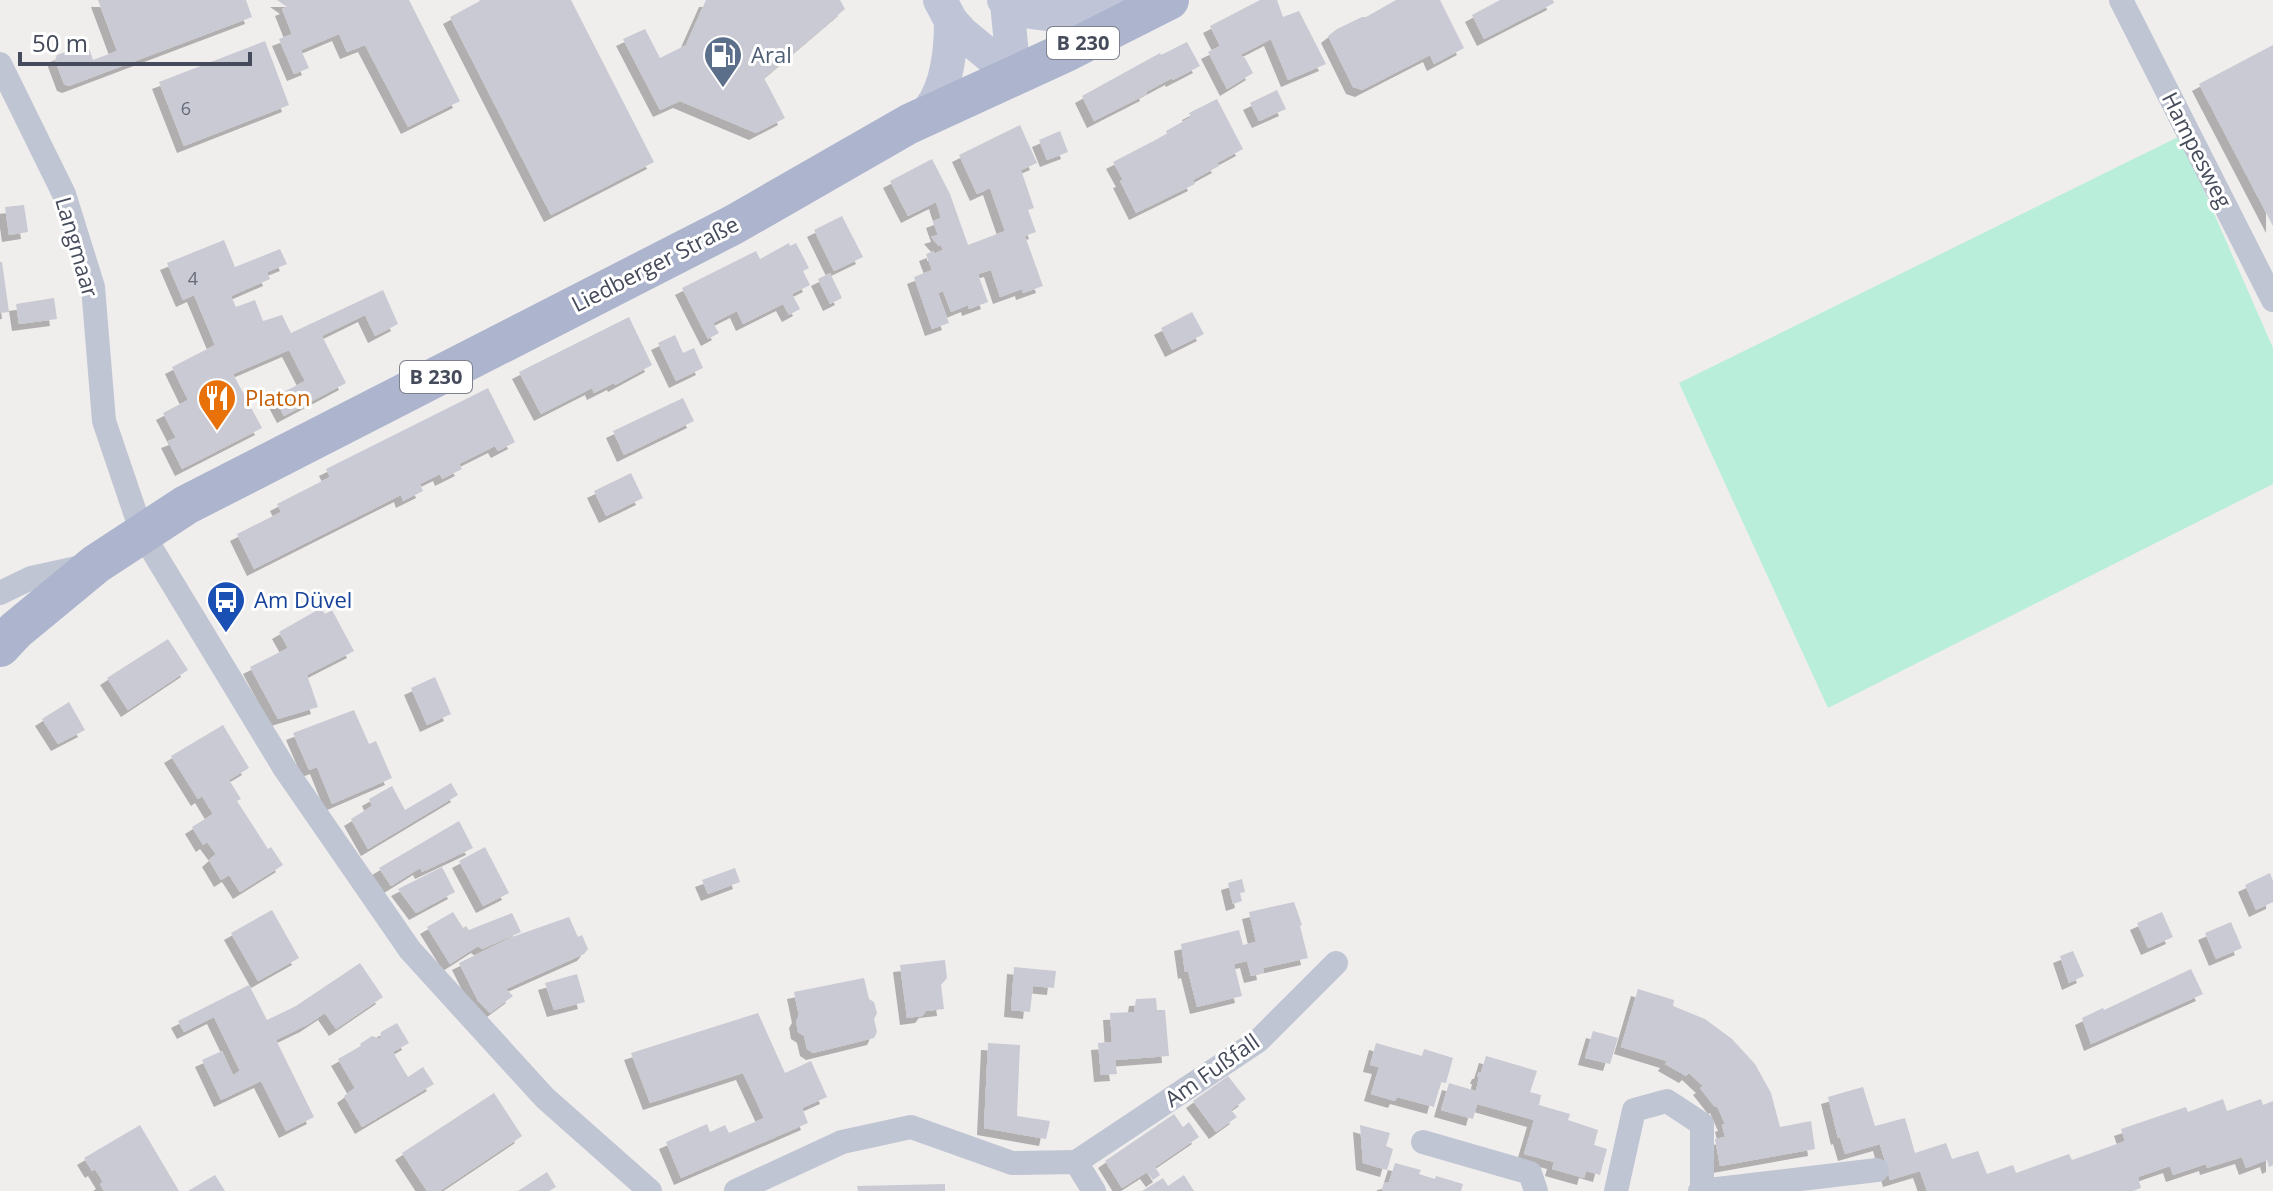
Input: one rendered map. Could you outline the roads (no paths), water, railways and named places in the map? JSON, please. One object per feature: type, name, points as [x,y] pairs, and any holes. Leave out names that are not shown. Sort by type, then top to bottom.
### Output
[{"type":"main road","points":[[1014,76],[1006,2],[1031,12],[1054,15],[1161,5]]},
{"type":"main road","name":"Liedberger Straße","points":[[142,533],[186,505],[733,225],[922,118],[1161,5]]},
{"type":"main road","points":[[946,10],[962,33],[1014,76]]},
{"type":"main road","points":[[922,118],[934,107],[949,57],[946,10]]},
{"type":"main road","name":"B 230","points":[[0,647],[96,564],[142,533]]},
{"type":"street","name":"Hampesweg","points":[[2121,0],[2273,300]]},
{"type":"street","name":"Langmaar","points":[[0,64],[64,194],[93,287],[104,421],[142,533]]},
{"type":"street","points":[[142,533],[285,769],[410,950],[545,1098],[650,1191]]},
{"type":"street","points":[[0,593],[31,578],[96,564]]},
{"type":"street","name":"Am Fußfall","points":[[1076,1162],[1258,1041],[1336,963]]},
{"type":"street","points":[[1616,1191],[1634,1110],[1667,1101],[1702,1124],[1701,1191],[1877,1170]]},
{"type":"street","points":[[736,1191],[842,1142],[911,1127],[1012,1163],[1076,1162],[1094,1191]]},
{"type":"street","points":[[1423,1142],[1530,1173],[1536,1191]]},
{"type":"place","name":"Aral","points":[[723,89]]},
{"type":"place","name":"Platon","points":[[217,432]]},
{"type":"place","name":"Am Düvel","points":[[226,634]]}]
